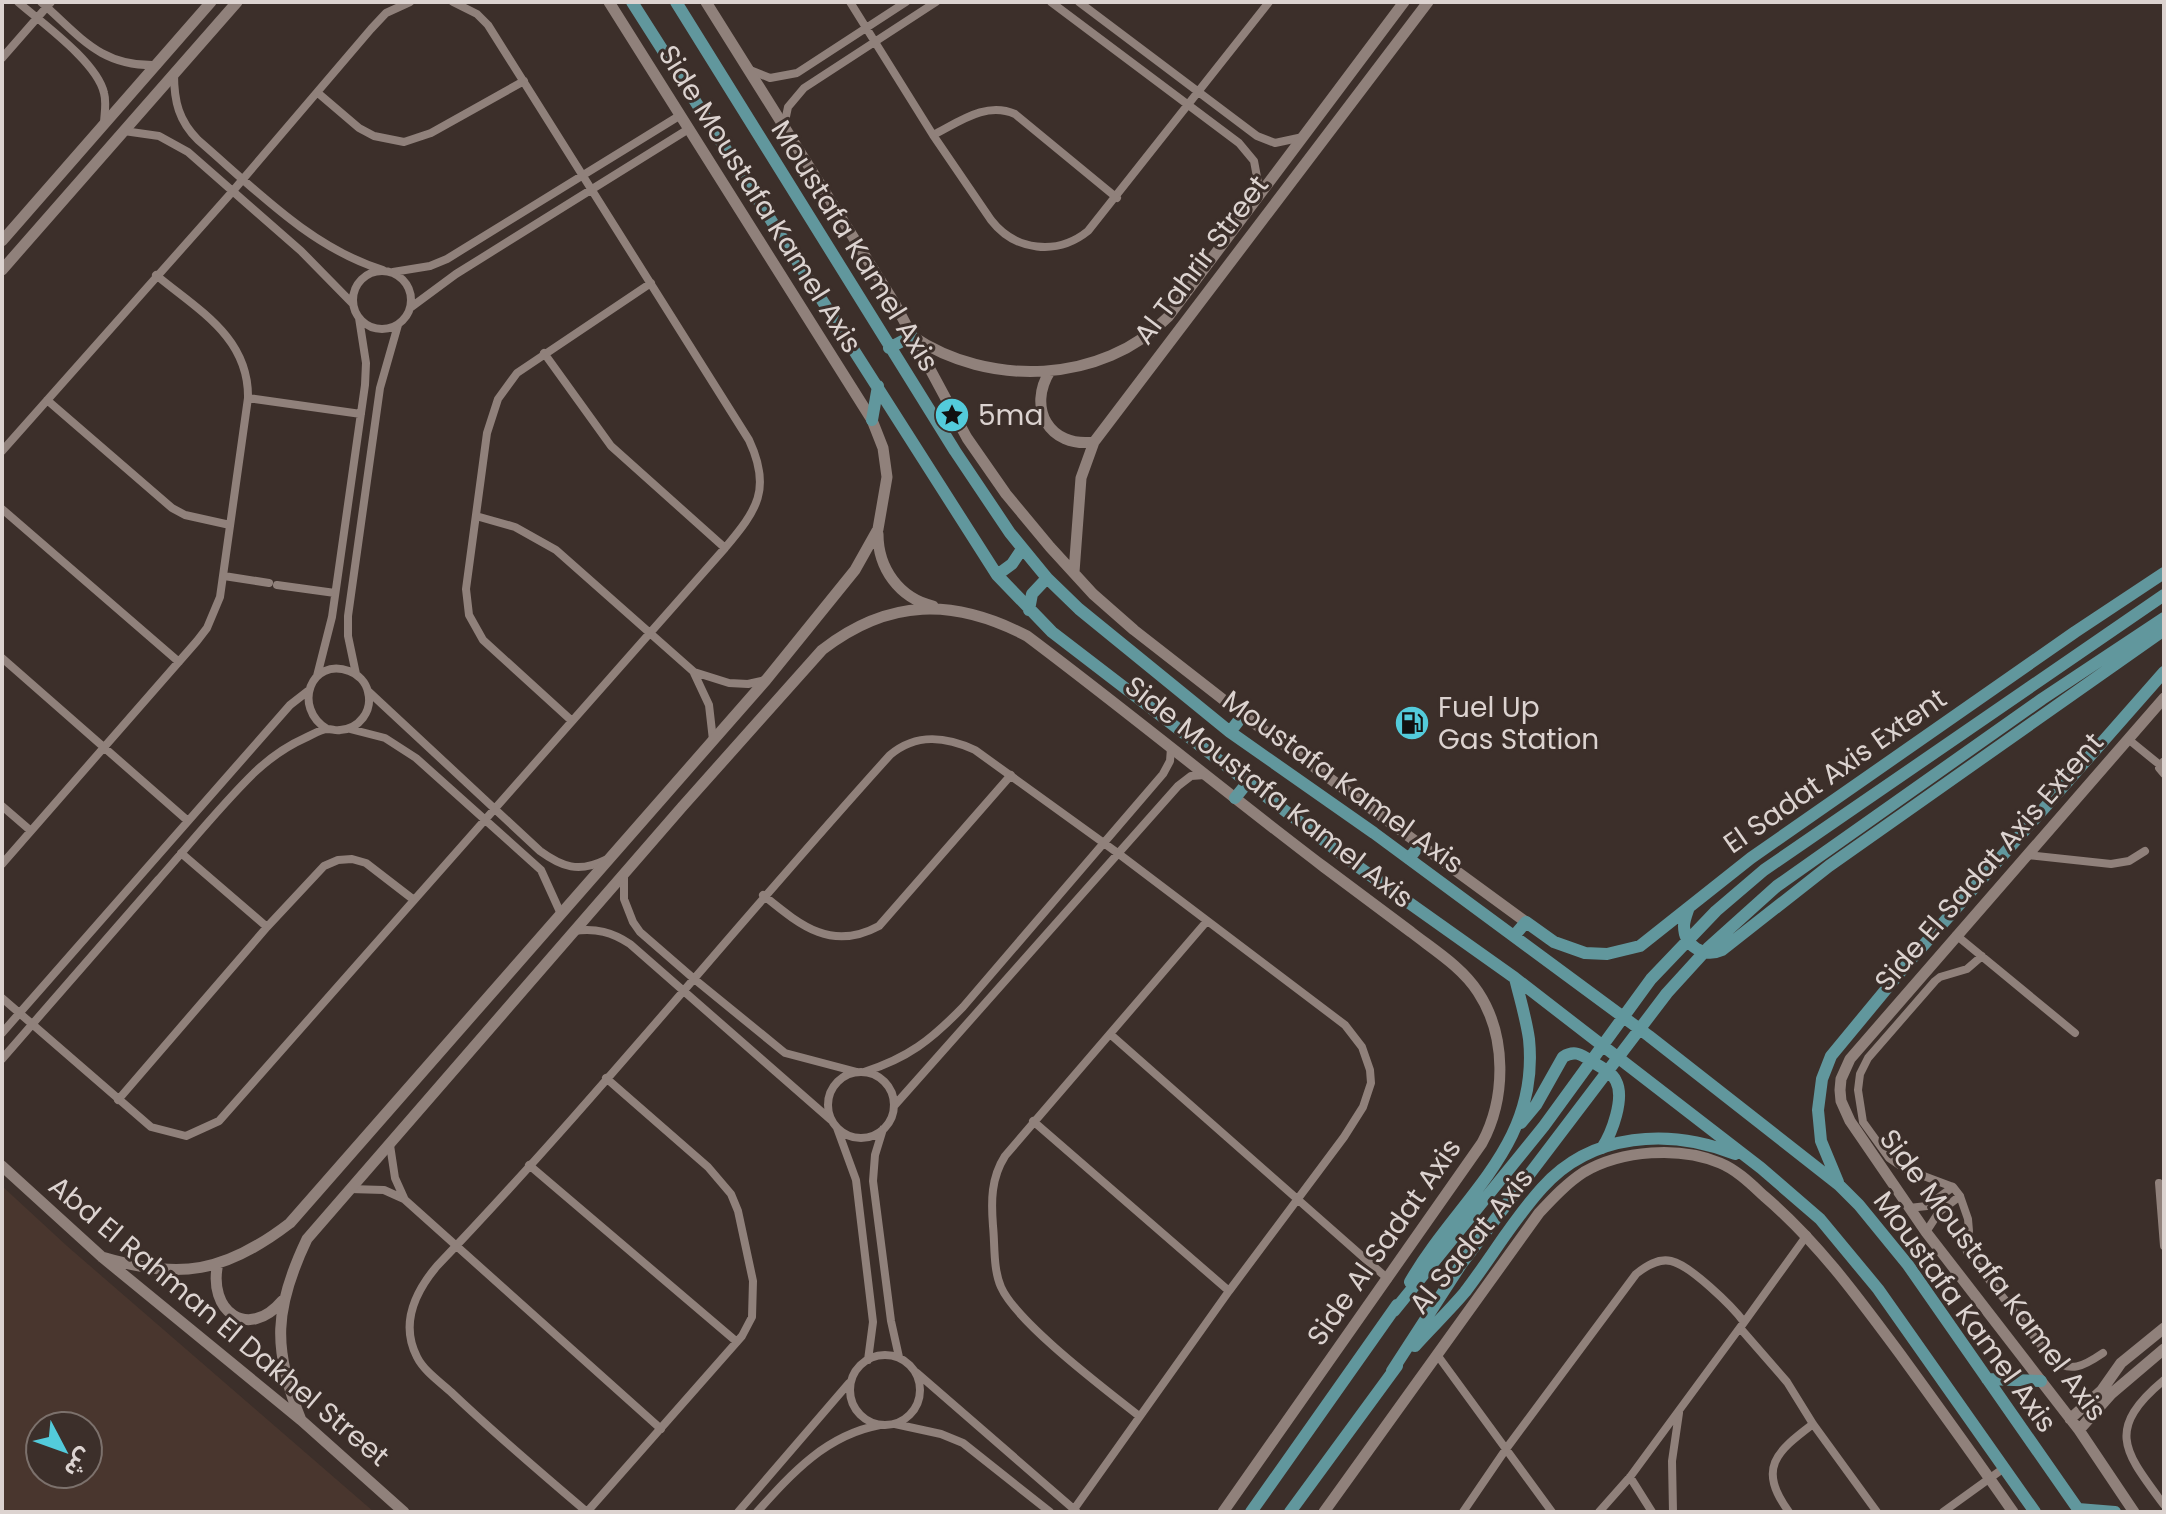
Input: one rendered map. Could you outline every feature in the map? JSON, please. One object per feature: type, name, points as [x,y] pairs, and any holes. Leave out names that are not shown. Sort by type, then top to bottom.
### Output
[{"type":"main road","name":"Moustafa Kamel Axis","points":[[632,2],[997,575],[1029,610],[1052,632],[1353,863],[1515,978],[1761,1168],[1820,1219],[1878,1289],[2035,1512]]},
{"type":"main road","name":"Moustafa Kamel Axis","points":[[676,2],[889,348],[1022,549],[1047,578],[1079,609],[1230,732],[1514,936],[1839,1185],[1885,1235],[2079,1510]]},
{"type":"main road","points":[[889,348],[912,336]]},
{"type":"main road","points":[[872,420],[878,386]]},
{"type":"main road","points":[[997,575],[1012,564],[1022,549]]},
{"type":"main road","name":"El Sadat Axis Extent","points":[[1526,922],[1564,947],[1585,953],[1607,954],[1640,946],[1751,858],[2164,573]]},
{"type":"main road","points":[[1029,610],[1032,594],[1047,578]]},
{"type":"main road","points":[[1394,1311],[1544,1126],[1651,979],[1694,933],[1764,870],[2164,595]]},
{"type":"main road","points":[[1392,1371],[1462,1263],[1667,993],[1708,948],[1777,886],[2042,699],[2164,618]]},
{"type":"main road","points":[[1689,907],[1684,927],[1691,944],[1705,952],[1722,950],[1801,886],[2164,630]]},
{"type":"main road","points":[[1839,1185],[1826,1156],[1819,1126],[1819,1094],[1831,1056],[1907,964],[2164,672]]},
{"type":"main road","points":[[1230,732],[1243,715]]},
{"type":"main road","points":[[1235,798],[1248,782]]},
{"type":"main road","points":[[1409,859],[1420,844]]},
{"type":"main road","points":[[1514,936],[1526,922]]},
{"type":"main road","name":"Al Sadat Axis","points":[[1251,1512],[1394,1311],[1422,1263],[1500,1159],[1517,1128],[1525,1101],[1530,1060],[1526,1020],[1515,978]]},
{"type":"main road","points":[[1517,1128],[1536,1105],[1563,1057],[1577,1053],[1612,1075],[1617,1084],[1615,1120],[1602,1148]]},
{"type":"main road","name":"Al Sadat Axis","points":[[1290,1512],[1392,1371],[1463,1294],[1541,1188],[1563,1169],[1602,1148],[1643,1138],[1671,1138],[1722,1149],[1761,1168]]},
{"type":"main road","points":[[1987,1379],[2041,1381]]},
{"type":"main road","points":[[2079,1510],[2115,1512]]},
{"type":"street","points":[[18,2],[82,60],[98,79],[105,101],[104,125]]},
{"type":"street","points":[[2,241],[211,2]]},
{"type":"street","points":[[2,270],[237,2]]},
{"type":"street","points":[[2,451],[386,13],[410,2]]},
{"type":"street","points":[[2,998],[151,1127],[177,1136],[197,1133],[219,1121],[725,548],[749,520],[756,505],[760,490],[758,458],[749,440],[488,25],[477,14],[453,2]]},
{"type":"street","name":"Side Moustafa Kamel Axis","points":[[609,2],[872,420],[883,448],[887,477],[878,529]]},
{"type":"street","name":"Side Moustafa Kamel Axis","points":[[706,2],[895,304],[949,409],[986,466],[1028,521],[1074,572],[1134,630],[1243,715],[1526,922]]},
{"type":"street","points":[[850,2],[933,135],[1000,231],[1025,245],[1053,247],[1079,238],[1117,198],[1266,3]]},
{"type":"street","points":[[745,67],[770,78],[797,73],[906,2]]},
{"type":"street","points":[[784,131],[785,118],[795,96],[936,2]]},
{"type":"street","points":[[1051,2],[1248,152],[1258,172],[1260,195]]},
{"type":"street","points":[[1079,2],[1266,141],[1285,143],[1304,137]]},
{"type":"street","name":"Al Tahrir Street","points":[[912,336],[931,349],[970,363],[1050,371],[1106,359],[1133,345],[1157,328],[1404,2]]},
{"type":"street","name":"Al Tahrir Street","points":[[1074,572],[1081,478],[1094,442],[1428,2]]},
{"type":"street","points":[[2,58],[46,4],[94,50],[113,60],[135,66],[157,65]]},
{"type":"street","points":[[174,74],[178,111],[186,127],[243,179],[334,251],[358,263],[388,271],[406,283],[410,291],[410,308]]},
{"type":"street","points":[[318,93],[366,132],[404,142],[431,133],[524,81]]},
{"type":"street","points":[[933,135],[987,110],[1006,110],[1015,114],[1117,198]]},
{"type":"street","points":[[353,304],[354,294],[364,277],[421,268],[447,259],[679,116]]},
{"type":"street","points":[[609,858],[580,869],[555,862],[495,809],[368,691],[356,674],[348,636],[348,616],[380,388],[398,325],[410,308],[456,274],[687,130]]},
{"type":"street","points":[[2,1033],[290,705],[308,691],[317,677],[328,637],[361,414],[366,363],[359,318],[353,304],[319,267],[174,143],[151,134],[124,131]]},
{"type":"street","points":[[2,864],[179,662],[207,628],[215,613],[224,576],[248,398],[246,371],[232,340],[156,275]]},
{"type":"street","points":[[572,721],[483,640],[469,615],[466,589],[487,433],[498,399],[517,373],[651,283]]},
{"type":"street","points":[[359,318],[372,328],[398,325]]},
{"type":"street","points":[[544,353],[611,446],[725,548]]},
{"type":"street","points":[[1050,371],[1040,398],[1049,427],[1056,434],[1074,442],[1094,442]]},
{"type":"street","points":[[248,398],[361,414]]},
{"type":"street","points":[[47,400],[172,508],[192,517],[230,525]]},
{"type":"street","points":[[2,509],[179,662]]},
{"type":"street","points":[[476,516],[515,527],[543,541],[694,672],[729,683],[748,684],[766,680]]},
{"type":"street","points":[[878,529],[881,557],[893,581],[914,599],[940,608]]},
{"type":"street","points":[[102,1257],[141,1268],[181,1270],[218,1263],[258,1247],[290,1223],[766,680],[855,570],[878,529]]},
{"type":"street","points":[[224,576],[335,593]]},
{"type":"street","points":[[301,1420],[287,1385],[280,1348],[283,1301],[291,1273],[307,1239],[822,650],[840,636],[881,616],[902,610],[940,608]]},
{"type":"street","name":"Side Moustafa Kamel Axis","points":[[940,608],[979,614],[1016,630],[1040,646],[1445,958],[1467,979]]},
{"type":"street","points":[[2,658],[188,821]]},
{"type":"street","points":[[317,677],[336,668],[356,674]]},
{"type":"street","points":[[694,672],[709,705],[713,740]]},
{"type":"street","points":[[308,691],[310,714],[327,729]]},
{"type":"street","points":[[349,729],[366,714],[368,691]]},
{"type":"street","name":"Side El Sadat Axis Extent","points":[[1850,1059],[2164,698]]},
{"type":"street","points":[[2,1059],[181,853],[263,765],[293,744],[327,729],[349,729],[385,738],[401,747],[541,870],[561,914]]},
{"type":"street","points":[[606,1078],[708,1167],[731,1194],[753,1281],[752,1317],[737,1342],[587,1512],[476,1416],[422,1364],[415,1352],[409,1328],[412,1307],[424,1282],[606,1078],[763,895],[902,745],[932,738],[957,742],[975,750],[1105,843],[1338,1019],[1355,1037],[1367,1058],[1371,1083],[1363,1107],[1344,1137],[1229,1291],[1074,1511],[899,1357],[888,1355],[861,1365],[738,1512]]},
{"type":"street","points":[[2128,739],[2162,763],[2164,774]]},
{"type":"street","points":[[868,1360],[873,1322],[856,1180],[828,1103],[834,1086],[849,1075],[908,1055],[934,1037],[1163,774],[1170,761],[1171,748]]},
{"type":"street","points":[[763,895],[788,916],[818,933],[849,937],[869,932],[879,926],[1011,775]]},
{"type":"street","points":[[574,931],[598,930],[620,937],[847,1135],[860,1138],[873,1136],[889,1123],[894,1106],[1178,786],[1191,776],[1205,775]]},
{"type":"street","points":[[666,794],[682,807]]},
{"type":"street","points":[[2,806],[31,831]]},
{"type":"street","points":[[2027,855],[2111,864],[2129,861],[2145,851]]},
{"type":"street","points":[[181,853],[267,927]]},
{"type":"street","points":[[118,1100],[267,927],[324,866],[338,860],[352,859],[366,863],[414,900]]},
{"type":"street","points":[[624,875],[624,899],[633,922],[640,932],[693,978],[785,1053],[874,1075],[889,1087],[894,1106]]},
{"type":"street","points":[[1139,1416],[1029,1323],[1000,1286],[992,1205],[993,1184],[1005,1156],[1033,1121],[1207,921]]},
{"type":"street","points":[[1956,935],[2075,1033]]},
{"type":"street","points":[[1982,956],[1967,969],[1935,981],[1868,1058],[1860,1074],[1858,1090],[1863,1122],[1889,1158],[1905,1169],[1953,1187],[1960,1196],[1968,1219],[1967,1252],[2051,1358],[2071,1368],[2086,1364],[2103,1353]]},
{"type":"street","name":"Side Al Sadat Axis","points":[[1223,1512],[1482,1143],[1495,1114],[1500,1077],[1488,1008],[1467,979]]},
{"type":"street","points":[[1110,1034],[1388,1279]]},
{"type":"street","name":"Side Moustafa Kamel Axis","points":[[1850,1059],[1841,1079],[1844,1112],[1926,1232],[2079,1430],[2134,1512]]},
{"type":"street","points":[[1033,1121],[1229,1291]]},
{"type":"street","points":[[883,1129],[875,1155],[873,1181],[891,1321],[899,1357]]},
{"type":"street","points":[[390,1145],[395,1178],[404,1199]]},
{"type":"street","points":[[1324,1512],[1539,1213],[1567,1184],[1586,1171],[1612,1160],[1631,1155],[1674,1153],[1720,1163],[1737,1173],[1807,1235],[1858,1297],[2013,1512]]},
{"type":"street","points":[[529,1165],[737,1342]]},
{"type":"street","name":"Abd El Rahman El Dakhel Street","points":[[2,1166],[102,1257],[301,1420],[404,1512]]},
{"type":"street","points":[[2159,1183],[2164,1246]]},
{"type":"street","points":[[1909,1208],[1927,1206],[1953,1187]]},
{"type":"street","points":[[350,1189],[384,1190],[404,1199],[661,1429]]},
{"type":"street","points":[[1926,1232],[1939,1212],[1960,1196]]},
{"type":"street","points":[[1599,1512],[1680,1411],[1807,1235]]},
{"type":"street","points":[[1463,1512],[1636,1274],[1647,1266],[1665,1260],[1683,1266],[1716,1293],[1774,1365],[1877,1512]]},
{"type":"street","points":[[218,1263],[215,1291],[221,1304],[231,1314],[245,1319],[260,1318],[273,1312],[283,1301]]},
{"type":"street","points":[[2070,1419],[2102,1390],[2121,1363],[2164,1328]]},
{"type":"street","points":[[2079,1430],[2111,1394],[2164,1349]]},
{"type":"street","points":[[2135,1352],[2145,1364]]},
{"type":"street","points":[[1438,1356],[1552,1512]]},
{"type":"street","points":[[757,1512],[802,1464],[819,1452],[857,1430],[894,1423],[908,1416],[919,1400],[921,1390],[916,1372]]},
{"type":"street","points":[[2164,1380],[2134,1409],[2129,1419],[2126,1442],[2133,1461],[2164,1505]]},
{"type":"street","points":[[849,1383],[856,1407],[869,1420],[880,1425]]},
{"type":"street","points":[[1673,1512],[1672,1461],[1680,1411]]},
{"type":"street","points":[[894,1423],[941,1434],[963,1443],[1050,1512]]},
{"type":"street","points":[[1789,1512],[1776,1493],[1773,1464],[1786,1446],[1813,1424]]},
{"type":"street","points":[[1943,1512],[2004,1468]]},
{"type":"street","points":[[1630,1477],[1652,1512]]},
{"type":"shaded area","points":[[2,1186],[67,1246],[374,1512],[2,1512]]},
{"type":"place","name":"5ma","points":[[952,415]]},
{"type":"place","name":"Fuel Up Gas Station","points":[[1412,723]]}]
